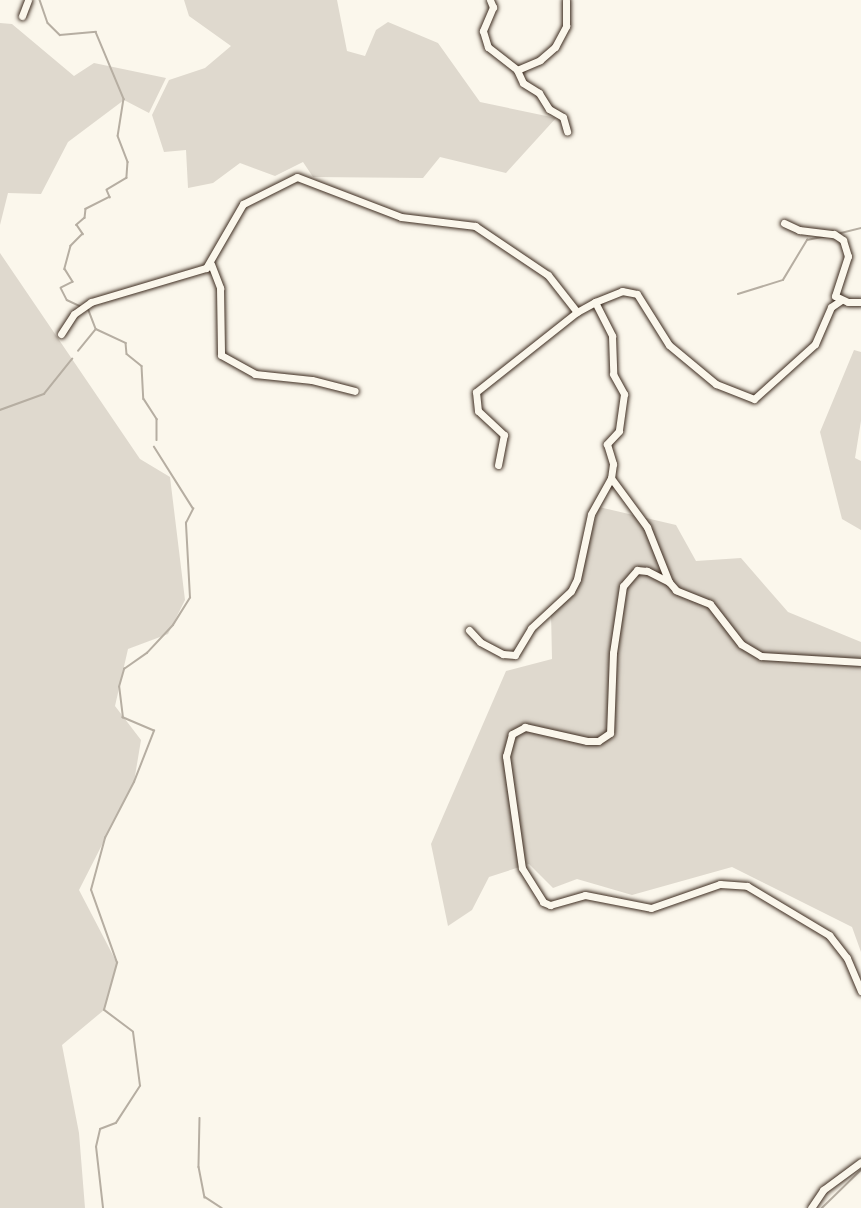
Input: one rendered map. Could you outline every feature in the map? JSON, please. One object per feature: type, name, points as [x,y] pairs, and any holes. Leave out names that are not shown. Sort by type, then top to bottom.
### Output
[{"type":"street","points":[[22,16],[28,0]]},
{"type":"street","points":[[490,0],[493,7],[483,31],[488,47],[517,70],[523,83],[539,93],[549,109],[563,117],[567,131]]},
{"type":"street","points":[[517,70],[540,60],[555,47],[566,26],[566,0]]},
{"type":"street","points":[[61,334],[74,314],[92,302],[176,274],[198,271],[211,264],[243,204],[300,177],[401,217],[475,226],[548,275],[577,312]]},
{"type":"street","points":[[784,223],[800,230],[834,234],[846,244],[847,260],[834,293],[840,301]]},
{"type":"street","points":[[211,264],[220,288],[221,355],[255,374],[312,380],[355,391]]},
{"type":"street","points":[[498,465],[504,435],[478,411],[476,392],[577,312],[596,302],[622,291],[637,294],[669,345],[716,384],[754,399],[815,344],[831,307],[840,301],[861,302]]},
{"type":"street","points":[[469,630],[480,642],[503,654],[515,655],[531,628],[564,601],[578,579],[588,524],[611,477],[613,464],[607,444],[619,431],[624,394],[613,374],[612,336],[596,302]]},
{"type":"street","points":[[611,477],[647,527],[669,582],[676,590],[710,603],[741,644],[761,656],[861,662]]},
{"type":"street","points":[[669,582],[643,569],[627,578],[613,652],[612,728],[606,737],[587,741],[536,726],[525,727],[512,734],[506,762],[515,834],[524,872],[545,904],[585,895],[651,908],[720,884],[747,886],[785,906],[829,935],[847,958],[861,992]]},
{"type":"street","points":[[811,1208],[823,1190],[861,1162]]},
{"type":"shaded area","points":[[184,0],[337,0],[347,51],[365,56],[376,30],[388,22],[438,43],[480,102],[556,118],[506,173],[440,157],[423,178],[313,177],[303,162],[275,176],[240,163],[213,183],[188,188],[186,150],[164,152],[152,115],[169,80],[205,68],[231,46],[189,16]]},
{"type":"shaded area","points":[[0,23],[12,24],[74,76],[94,63],[166,78],[149,113],[124,100],[68,142],[41,194],[8,193],[0,225]]},
{"type":"shaded area","points":[[0,253],[140,459],[170,477],[185,600],[168,634],[128,649],[115,706],[141,740],[134,782],[79,890],[117,963],[104,1010],[62,1045],[79,1133],[85,1208],[0,1208]]},
{"type":"shaded area","points":[[854,350],[861,352],[861,421],[855,458],[861,461],[861,530],[842,519],[820,432]]},
{"type":"shaded area","points":[[599,507],[676,525],[696,561],[741,558],[788,612],[861,642],[861,952],[852,927],[732,867],[632,895],[577,879],[553,888],[529,864],[489,877],[472,910],[448,926],[431,844],[506,671],[552,659],[551,612],[574,594]]},
{"type":"waterway","points":[[40,0],[48,23],[60,35],[96,32],[124,99],[118,136],[128,162],[127,178],[107,190],[110,197],[86,209],[85,218],[77,225],[83,234],[71,246],[65,269],[73,282],[61,288],[67,300],[80,306]]},
{"type":"waterway","points":[[837,234],[861,228]]},
{"type":"waterway","points":[[738,294],[783,280],[807,240],[827,236]]},
{"type":"waterway","points":[[88,308],[96,329],[126,343],[127,354],[142,366],[144,399],[157,419],[157,440]]},
{"type":"waterway","points":[[78,351],[96,329]]},
{"type":"waterway","points":[[0,410],[44,394],[72,359]]},
{"type":"waterway","points":[[103,1208],[96,1147],[100,1129],[116,1123],[140,1086],[133,1032],[104,1010],[117,963],[91,890],[105,838],[134,782],[154,731],[123,718],[119,687],[124,669],[147,653],[173,625],[190,598],[186,523],[193,509],[154,447]]},
{"type":"waterway","points":[[200,1118],[199,1167],[205,1197],[222,1208]]},
{"type":"waterway","points":[[822,1208],[861,1170]]}]
